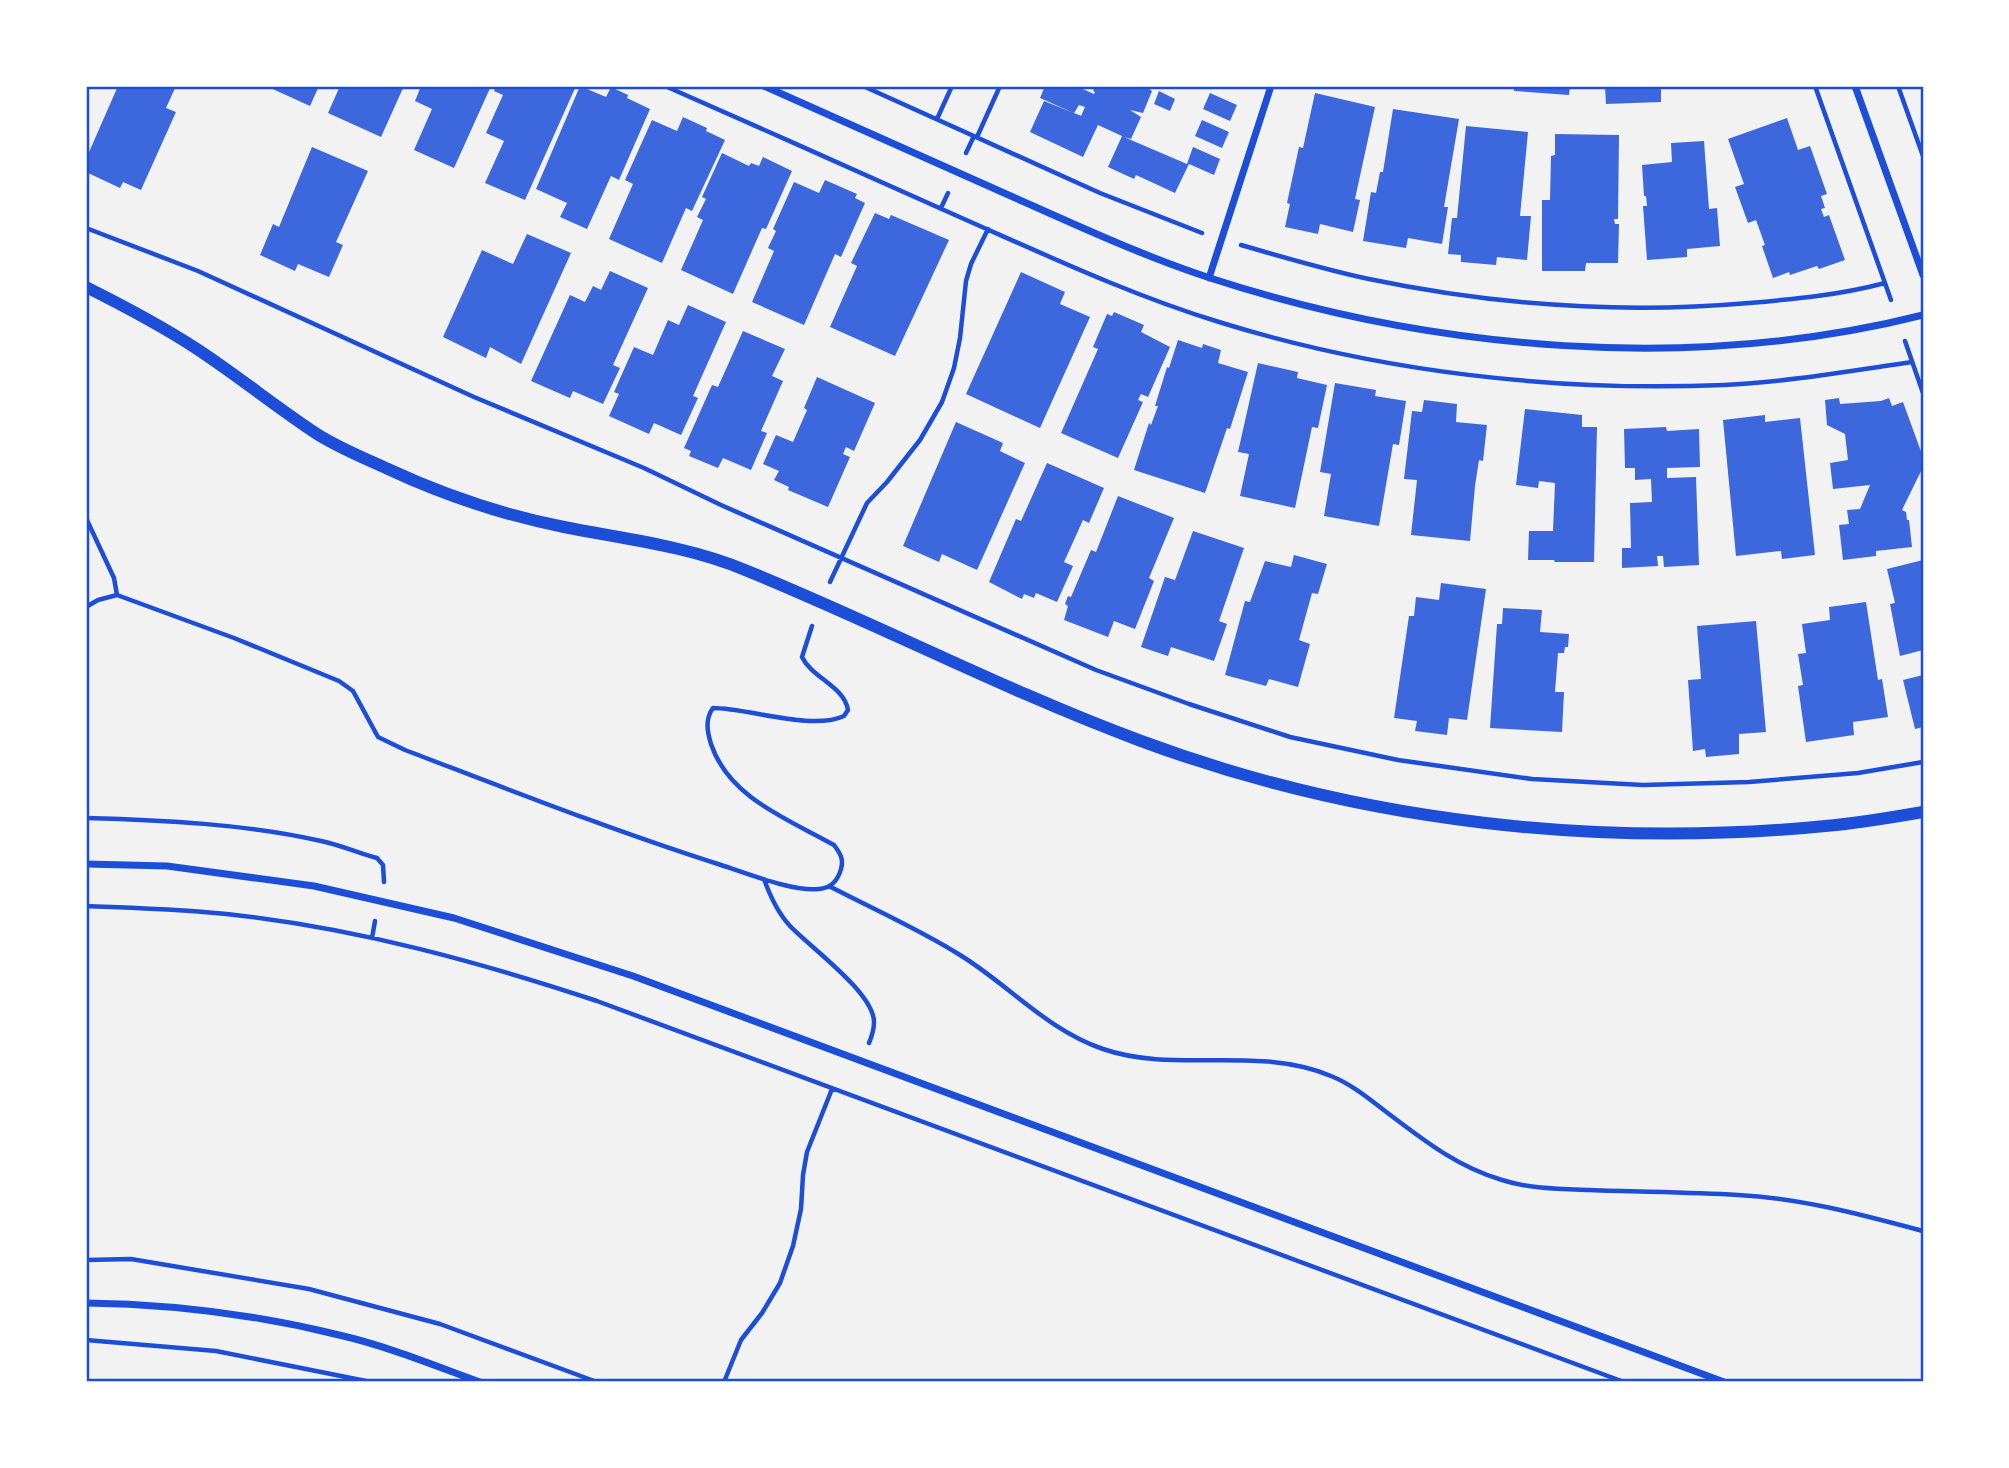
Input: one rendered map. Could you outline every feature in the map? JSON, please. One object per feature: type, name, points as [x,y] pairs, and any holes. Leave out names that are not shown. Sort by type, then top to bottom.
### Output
[{"type":"street","points":[[764,86],[1078,226],[1209,278],[1324,309],[1443,332],[1592,347],[1655,349],[1845,333],[1923,315]]},
{"type":"street","points":[[1209,278],[1271,86]]},
{"type":"street","points":[[1855,86],[1923,275]]},
{"type":"street","points":[[86,287],[143,316],[198,349],[322,437],[430,489],[497,511],[561,527],[683,551],[742,568],[1116,731],[1202,762],[1274,783],[1416,814],[1485,824],[1556,829],[1757,831],[1838,825],[1923,812]]},
{"type":"street","points":[[86,864],[167,866],[314,886],[454,918],[633,976],[1724,1382]]},
{"type":"street","points":[[86,1303],[184,1308],[338,1334],[396,1351],[480,1382]]},
{"type":"path","points":[[863,86],[1100,193],[1220,240],[1367,278],[1507,301],[1583,306],[1719,306],[1805,298],[1858,290],[1885,282],[1815,86]]},
{"type":"path","points":[[937,119],[952,86]]},
{"type":"path","points":[[977,137],[1000,86]]},
{"type":"path","points":[[1898,86],[1923,156]]},
{"type":"path","points":[[86,228],[198,271],[461,391],[644,468],[840,558],[1096,670],[1290,737],[1398,760],[1532,779],[1643,785],[1804,778],[1857,773],[1923,762]]},
{"type":"path","points":[[840,558],[867,503],[920,440],[942,402],[954,368],[960,338],[966,281],[988,229]]},
{"type":"path","points":[[86,518],[114,578],[117,595]]},
{"type":"path","points":[[86,607],[98,600],[117,595],[256,647],[339,681],[353,691],[378,737],[405,750],[596,823],[764,879],[817,889],[829,886],[836,880],[842,867],[842,855],[834,845],[755,801],[737,785],[715,756],[708,732],[708,715],[713,708],[730,708],[762,717],[794,719],[829,720],[844,716],[848,710],[842,697],[804,663],[802,657],[810,629]]},
{"type":"path","points":[[86,818],[215,825],[322,841],[377,858],[383,865],[384,878],[372,938]]},
{"type":"path","points":[[764,879],[770,897],[788,924],[839,969],[870,1009],[874,1019],[872,1035]]},
{"type":"path","points":[[829,886],[961,955],[1052,1025],[1077,1039],[1128,1056],[1264,1061],[1329,1075],[1355,1089],[1443,1154],[1475,1171],[1502,1181],[1563,1189],[1739,1195],[1799,1202],[1923,1231]]},
{"type":"path","points":[[86,906],[234,915],[303,925],[372,938],[521,976],[597,1001],[1623,1382]]},
{"type":"path","points":[[724,1382],[741,1340],[780,1283],[801,1209],[807,1152],[832,1089]]},
{"type":"path","points":[[86,1260],[131,1259],[309,1289],[440,1324],[597,1382]]},
{"type":"path","points":[[86,1340],[215,1351],[371,1382]]},
{"type":"building","points":[[118,86],[176,86],[166,108],[176,112],[141,190],[123,182],[120,188],[86,172],[86,159]]},
{"type":"building","points":[[266,86],[319,86],[310,106]]},
{"type":"building","points":[[340,86],[404,86],[381,137],[328,113]]},
{"type":"building","points":[[421,86],[491,86],[454,168],[414,150],[432,109],[415,101]]},
{"type":"building","points":[[496,86],[576,86],[525,200],[485,183],[504,141],[486,133],[503,95],[494,91]]},
{"type":"building","points":[[580,86],[606,97],[611,87],[650,109],[619,180],[611,176],[587,229],[560,217],[567,203],[536,189]]},
{"type":"building","points":[[1045,86],[1076,86],[1094,94],[1095,86],[1148,88],[1152,91],[1143,113],[1130,110],[1141,117],[1131,139],[1124,137],[1187,164],[1193,147],[1220,159],[1214,175],[1189,164],[1175,193],[1136,175],[1134,179],[1108,167],[1122,136],[1098,125],[1083,157],[1030,132],[1044,101],[1074,113],[1040,98]],"holes":[[[1079,105],[1085,107],[1081,116],[1074,113]]]},
{"type":"building","points":[[1514,86],[1570,86],[1569,95],[1514,91]]},
{"type":"building","points":[[1605,86],[1661,86],[1661,102],[1606,104]]},
{"type":"building","points":[[1159,91],[1175,99],[1170,111],[1154,104]]},
{"type":"building","points":[[1210,93],[1237,105],[1230,121],[1203,109]]},
{"type":"building","points":[[1315,93],[1375,107],[1355,199],[1360,200],[1353,232],[1320,224],[1318,234],[1285,227],[1290,204],[1287,203],[1299,147],[1303,148]]},
{"type":"building","points":[[1393,109],[1459,119],[1444,207],[1448,207],[1442,244],[1408,238],[1406,248],[1363,241],[1371,192],[1376,193],[1380,172],[1383,172]]},
{"type":"building","points":[[683,117],[725,140],[692,211],[686,208],[662,263],[609,239],[633,184],[625,180],[652,120],[677,131]]},
{"type":"building","points":[[1787,118],[1798,150],[1810,146],[1827,194],[1821,196],[1825,208],[1821,209],[1824,217],[1829,215],[1845,260],[1819,269],[1817,266],[1773,278],[1756,220],[1748,223],[1735,187],[1744,184],[1728,139]]},
{"type":"building","points":[[1202,120],[1229,132],[1222,148],[1195,136]]},
{"type":"building","points":[[1466,126],[1528,132],[1520,216],[1531,216],[1527,260],[1497,257],[1496,265],[1461,262],[1461,255],[1448,254],[1452,218],[1457,218]]},
{"type":"building","points":[[1555,134],[1619,135],[1618,219],[1614,219],[1615,224],[1619,224],[1618,263],[1586,263],[1585,271],[1542,271],[1542,200],[1550,200],[1551,156],[1555,155]]},
{"type":"building","points":[[1704,141],[1709,209],[1717,208],[1720,246],[1687,249],[1687,257],[1647,260],[1643,206],[1647,206],[1642,165],[1672,162],[1671,143]]},
{"type":"building","points":[[312,147],[368,171],[336,242],[343,245],[329,277],[298,264],[295,271],[260,255],[273,224],[279,227]]},
{"type":"building","points":[[722,153],[749,166],[751,163],[759,166],[763,157],[792,171],[766,229],[762,228],[733,294],[681,270],[703,220],[697,217],[706,199],[702,197]]},
{"type":"building","points":[[825,180],[857,194],[855,198],[865,203],[841,257],[835,254],[804,325],[752,302],[774,251],[768,248],[776,231],[773,229],[794,182],[819,193]]},
{"type":"building","points":[[875,213],[889,219],[891,215],[949,240],[895,356],[830,327],[857,266],[851,263]]},
{"type":"building","points":[[527,234],[571,253],[521,364],[490,347],[486,358],[443,337],[482,250],[513,264]]},
{"type":"building","points":[[610,271],[648,288],[613,365],[620,368],[603,404],[573,391],[570,398],[531,381],[570,295],[585,302],[593,286],[601,290]]},
{"type":"building","points":[[1021,272],[1065,292],[1060,304],[1090,317],[1040,428],[966,394]]},
{"type":"building","points":[[688,305],[726,322],[693,396],[698,398],[681,435],[654,423],[649,434],[609,416],[619,394],[614,392],[634,347],[653,355],[668,320],[679,325]]},
{"type":"building","points":[[1114,312],[1144,325],[1141,332],[1170,347],[1148,397],[1141,394],[1138,400],[1143,402],[1118,458],[1061,433],[1098,349],[1093,347],[1107,314],[1112,316]]},
{"type":"building","points":[[743,331],[785,349],[772,376],[783,381],[761,431],[767,433],[751,470],[723,458],[718,468],[689,456],[691,451],[684,448],[712,385],[718,387]]},
{"type":"building","points":[[1178,340],[1202,348],[1203,344],[1221,350],[1218,363],[1248,372],[1230,429],[1227,428],[1205,493],[1134,470],[1149,423],[1151,425],[1158,406],[1155,406]]},
{"type":"building","points":[[1258,363],[1298,372],[1297,378],[1327,385],[1318,428],[1312,427],[1295,508],[1240,496],[1249,454],[1238,452]]},
{"type":"building","points":[[817,377],[875,403],[854,451],[846,447],[843,454],[850,457],[828,507],[788,490],[789,487],[774,480],[779,471],[763,464],[776,435],[793,442]]},
{"type":"building","points":[[1335,383],[1376,390],[1375,396],[1406,401],[1399,445],[1393,444],[1379,526],[1324,516],[1331,474],[1320,472]]},
{"type":"building","points":[[1839,398],[1840,404],[1889,398],[1892,406],[1903,402],[1923,457],[1923,467],[1902,510],[1906,512],[1909,520],[1912,547],[1876,551],[1876,556],[1843,560],[1839,525],[1849,524],[1847,510],[1860,509],[1870,485],[1833,489],[1830,463],[1848,460],[1845,434],[1827,425],[1825,400]]},
{"type":"building","points":[[1424,400],[1457,404],[1456,422],[1487,425],[1483,461],[1479,460],[1475,486],[1470,541],[1411,535],[1417,480],[1404,479],[1412,411],[1422,412]]},
{"type":"building","points":[[1525,409],[1582,415],[1582,427],[1597,427],[1594,562],[1528,560],[1529,531],[1553,531],[1555,483],[1539,481],[1538,488],[1516,485]]},
{"type":"building","points":[[1765,415],[1765,422],[1800,418],[1815,555],[1782,559],[1781,551],[1736,556],[1723,420]]},
{"type":"building","points":[[956,422],[1003,443],[1000,451],[1025,463],[977,570],[942,554],[939,562],[903,546]]},
{"type":"building","points":[[1666,427],[1667,431],[1699,429],[1700,467],[1667,468],[1667,478],[1696,477],[1699,565],[1664,567],[1663,556],[1657,556],[1658,566],[1622,568],[1622,548],[1631,548],[1630,503],[1652,502],[1651,479],[1635,480],[1635,468],[1625,468],[1624,429]]},
{"type":"building","points":[[1047,463],[1104,488],[1089,523],[1083,520],[1064,562],[1073,566],[1057,602],[1036,593],[1034,598],[1024,594],[1022,599],[989,582],[1016,519],[1021,521]]},
{"type":"building","points":[[1118,496],[1174,518],[1149,578],[1154,581],[1135,629],[1114,621],[1108,637],[1064,620],[1068,606],[1065,604],[1068,596],[1071,597],[1091,550],[1096,552]]},
{"type":"building","points":[[1193,531],[1244,548],[1219,621],[1227,624],[1214,661],[1171,647],[1168,656],[1141,647],[1165,577],[1175,580]]},
{"type":"building","points":[[1294,555],[1327,564],[1318,594],[1312,593],[1299,640],[1310,644],[1298,687],[1269,679],[1266,686],[1225,675],[1245,601],[1250,602],[1265,561],[1291,567]]},
{"type":"building","points":[[1923,560],[1923,650],[1900,656],[1890,604],[1895,603],[1887,569]]},
{"type":"building","points":[[1441,583],[1486,589],[1467,720],[1449,718],[1447,735],[1415,731],[1417,721],[1394,718],[1409,616],[1414,616],[1416,597],[1439,600]]},
{"type":"building","points":[[1866,602],[1878,680],[1882,679],[1888,717],[1853,722],[1854,735],[1806,742],[1798,686],[1803,685],[1798,654],[1806,653],[1802,624],[1830,620],[1829,607]]},
{"type":"building","points":[[1503,608],[1542,610],[1540,632],[1569,634],[1568,647],[1565,647],[1564,653],[1558,653],[1555,692],[1564,692],[1562,732],[1490,728],[1497,624],[1502,624]]},
{"type":"building","points":[[1756,621],[1766,732],[1739,734],[1739,754],[1706,757],[1705,749],[1693,751],[1688,680],[1701,679],[1697,626]]},
{"type":"building","points":[[1923,675],[1923,727],[1915,729],[1903,680]]}]
